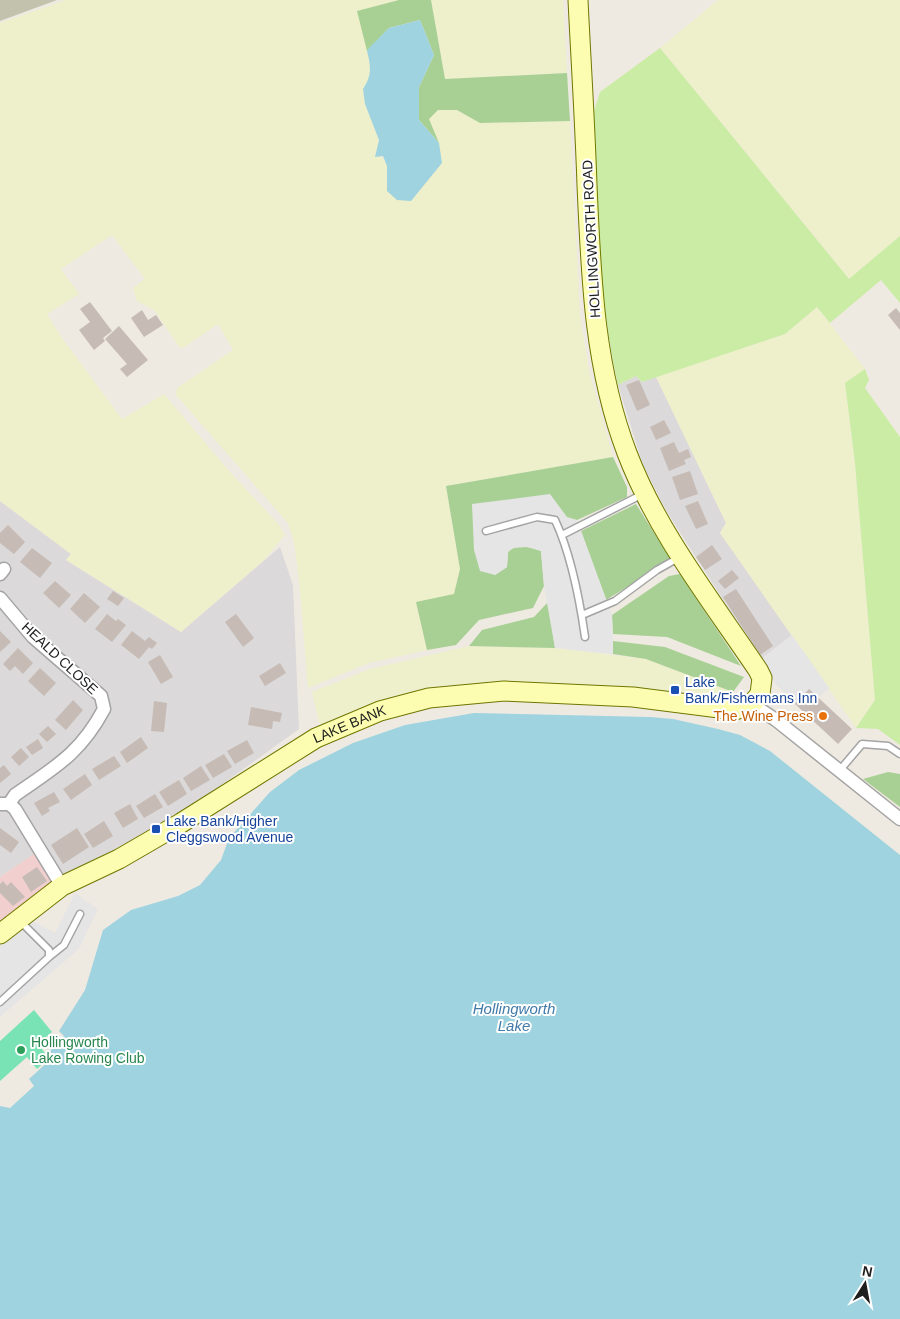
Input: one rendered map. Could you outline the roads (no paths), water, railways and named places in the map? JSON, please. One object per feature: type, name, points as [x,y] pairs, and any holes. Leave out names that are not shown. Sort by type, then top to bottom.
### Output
[{"type":"main road","name":"HOLLINGWORTH ROAD","points":[[578,0],[591,290],[600,352],[613,410],[627,453],[644,493],[682,557],[762,678],[760,694],[752,704]]},
{"type":"main road","name":"LAKE BANK","points":[[0,934],[17,918],[62,886],[119,859],[173,828],[316,738],[380,711],[421,700],[504,691],[633,697],[734,710],[752,704]]},
{"type":"street","name":"HEALD CLOSE","points":[[0,598],[33,637],[101,696],[104,709],[94,728],[75,751],[5,804]]},
{"type":"street","points":[[752,704],[840,770],[900,819]]},
{"type":"street","points":[[5,804],[15,809],[62,886]]},
{"type":"lane","points":[[562,535],[625,505],[644,493]]},
{"type":"lane","points":[[486,530],[537,517],[554,520],[562,535],[582,615],[585,636]]},
{"type":"lane","points":[[582,615],[614,601],[657,570],[682,557]]},
{"type":"lane","points":[[840,770],[862,744],[888,746],[900,754]]},
{"type":"lane","points":[[0,1002],[64,945],[80,914]]},
{"type":"lane","points":[[17,918],[49,950],[49,958]]},
{"type":"water","points":[[420,20],[434,55],[419,87],[419,120],[439,143],[442,163],[411,201],[397,200],[387,191],[387,166],[383,156],[375,157],[379,140],[365,104],[363,89],[370,71],[367,51],[389,28]]},
{"type":"water","name":"Hollingworth Lake","points":[[474,713],[650,717],[673,719],[740,735],[770,751],[900,855],[900,1319],[0,1319],[0,1106],[10,1108],[34,1086],[29,1079],[51,1059],[50,1051],[64,1036],[59,1031],[85,990],[103,930],[131,910],[178,896],[200,885],[221,860],[229,838],[270,792],[299,770],[353,743],[405,725]]},
{"type":"place","name":"Lake Bank/Fishermans Inn","points":[[675,690]]},
{"type":"place","name":"The Wine Press","points":[[823,716]]},
{"type":"place","name":"Lake Bank/Higher Cleggswood Avenue","points":[[156,829]]},
{"type":"place","name":"Hollingworth Lake Rowing Club","points":[[21,1050]]}]
